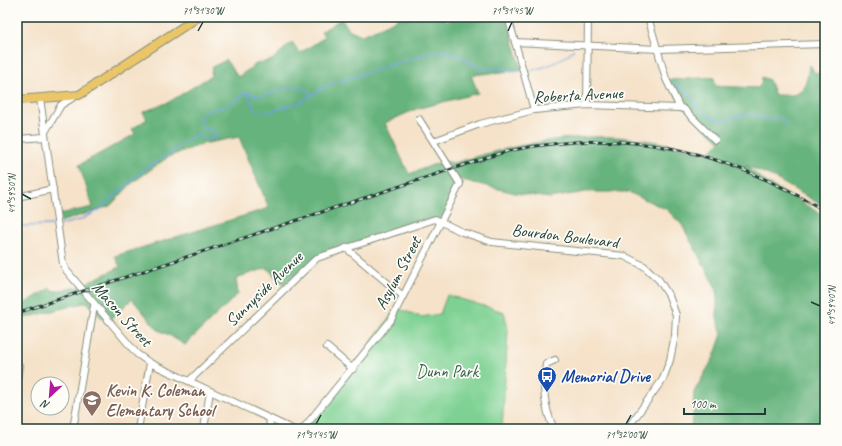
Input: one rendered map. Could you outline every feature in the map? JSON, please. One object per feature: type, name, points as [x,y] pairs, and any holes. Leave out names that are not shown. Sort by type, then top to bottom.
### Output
[{"type":"main road","points":[[17,100],[79,95],[198,17]]},
{"type":"street","points":[[508,17],[534,110]]},
{"type":"street","points":[[587,105],[588,17]]},
{"type":"street","points":[[648,17],[666,79],[680,108],[684,109],[715,140]]},
{"type":"street","points":[[515,42],[587,44],[658,49],[825,44]]},
{"type":"street","points":[[17,139],[45,134],[61,105],[67,100],[79,95]]},
{"type":"street","name":"Mason Street","points":[[40,98],[63,264],[66,270],[94,306],[137,354],[150,363],[292,429]]},
{"type":"street","name":"Roberta Avenue","points":[[434,141],[480,124],[534,110],[587,105],[680,108]]},
{"type":"street","name":"Asylum Street","points":[[303,429],[386,326],[403,296],[460,184],[419,119]]},
{"type":"street","points":[[17,197],[53,189]]},
{"type":"street","name":"Sunnyside Avenue","points":[[189,381],[317,258],[435,219],[441,222]]},
{"type":"street","name":"Bourdon Boulevard","points":[[441,222],[462,232],[492,242],[624,256],[644,266],[659,280],[670,296],[676,315],[675,335],[671,354],[663,379],[626,429]]},
{"type":"street","points":[[346,248],[403,296]]},
{"type":"street","points":[[73,429],[94,306]]},
{"type":"street","points":[[327,347],[353,368]]},
{"type":"street","points":[[554,360],[546,364],[543,378],[545,399],[550,420],[554,429]]},
{"type":"street","points":[[138,429],[150,363]]},
{"type":"street","points":[[17,379],[19,366]]},
{"type":"street","points":[[204,429],[210,391]]},
{"type":"street","points":[[269,429],[270,419]]},
{"type":"green space","points":[[400,17],[440,17],[448,21],[457,17],[506,17],[522,70],[471,75],[478,93],[416,109],[385,123],[409,174],[443,161],[454,163],[538,142],[572,138],[619,137],[664,143],[707,154],[720,142],[681,104],[668,80],[714,77],[715,86],[758,88],[761,84],[762,77],[769,80],[775,95],[792,95],[799,92],[805,84],[810,65],[815,73],[825,74],[825,207],[771,176],[744,165],[767,183],[825,216],[825,429],[690,429],[693,418],[694,392],[714,357],[722,334],[717,319],[717,290],[682,225],[666,209],[628,192],[585,192],[550,198],[515,193],[454,178],[459,187],[442,222],[435,219],[315,259],[283,285],[267,268],[236,278],[238,294],[185,345],[158,330],[132,299],[106,323],[87,302],[17,320],[17,308],[50,288],[54,291],[78,287],[120,267],[115,256],[269,208],[239,137],[202,144],[168,157],[132,183],[110,206],[60,222],[60,214],[93,207],[79,165],[135,134],[132,129],[147,119],[143,112],[169,102],[211,76],[212,67],[226,60],[238,77],[256,64],[272,60],[292,42],[300,53],[325,37],[321,32],[341,19],[350,30],[362,35],[386,25]]},
{"type":"green space","name":"Dunn Park","points":[[447,295],[504,312],[508,329],[502,429],[305,429],[397,308],[421,317],[440,314]]},
{"type":"waterway","points":[[529,71],[553,63],[569,54],[574,49]]},
{"type":"waterway","points":[[60,225],[80,220],[99,210],[143,170],[196,134],[208,140],[217,138],[215,132],[202,127],[199,122],[201,117],[209,111],[229,105],[247,92],[256,113],[272,111],[301,102],[328,85],[432,52],[444,51],[455,54],[482,69],[497,68],[520,71]]},
{"type":"waterway","points":[[675,84],[687,91],[700,110],[713,118],[726,121],[742,115],[752,115],[762,117],[767,120],[777,117],[783,119],[786,125]]},
{"type":"waterway","points":[[248,93],[257,96],[293,87],[306,90],[312,95]]},
{"type":"waterway","points":[[17,226],[56,225]]},
{"type":"railway","points":[[17,313],[495,155],[513,150],[556,144],[597,141],[637,143],[675,149],[713,159],[750,172],[825,211]]},
{"type":"place","name":"Memorial Drive","points":[[547,393]]},
{"type":"place","name":"Kevin K. Coleman Elementary School","points":[[92,417]]}]
